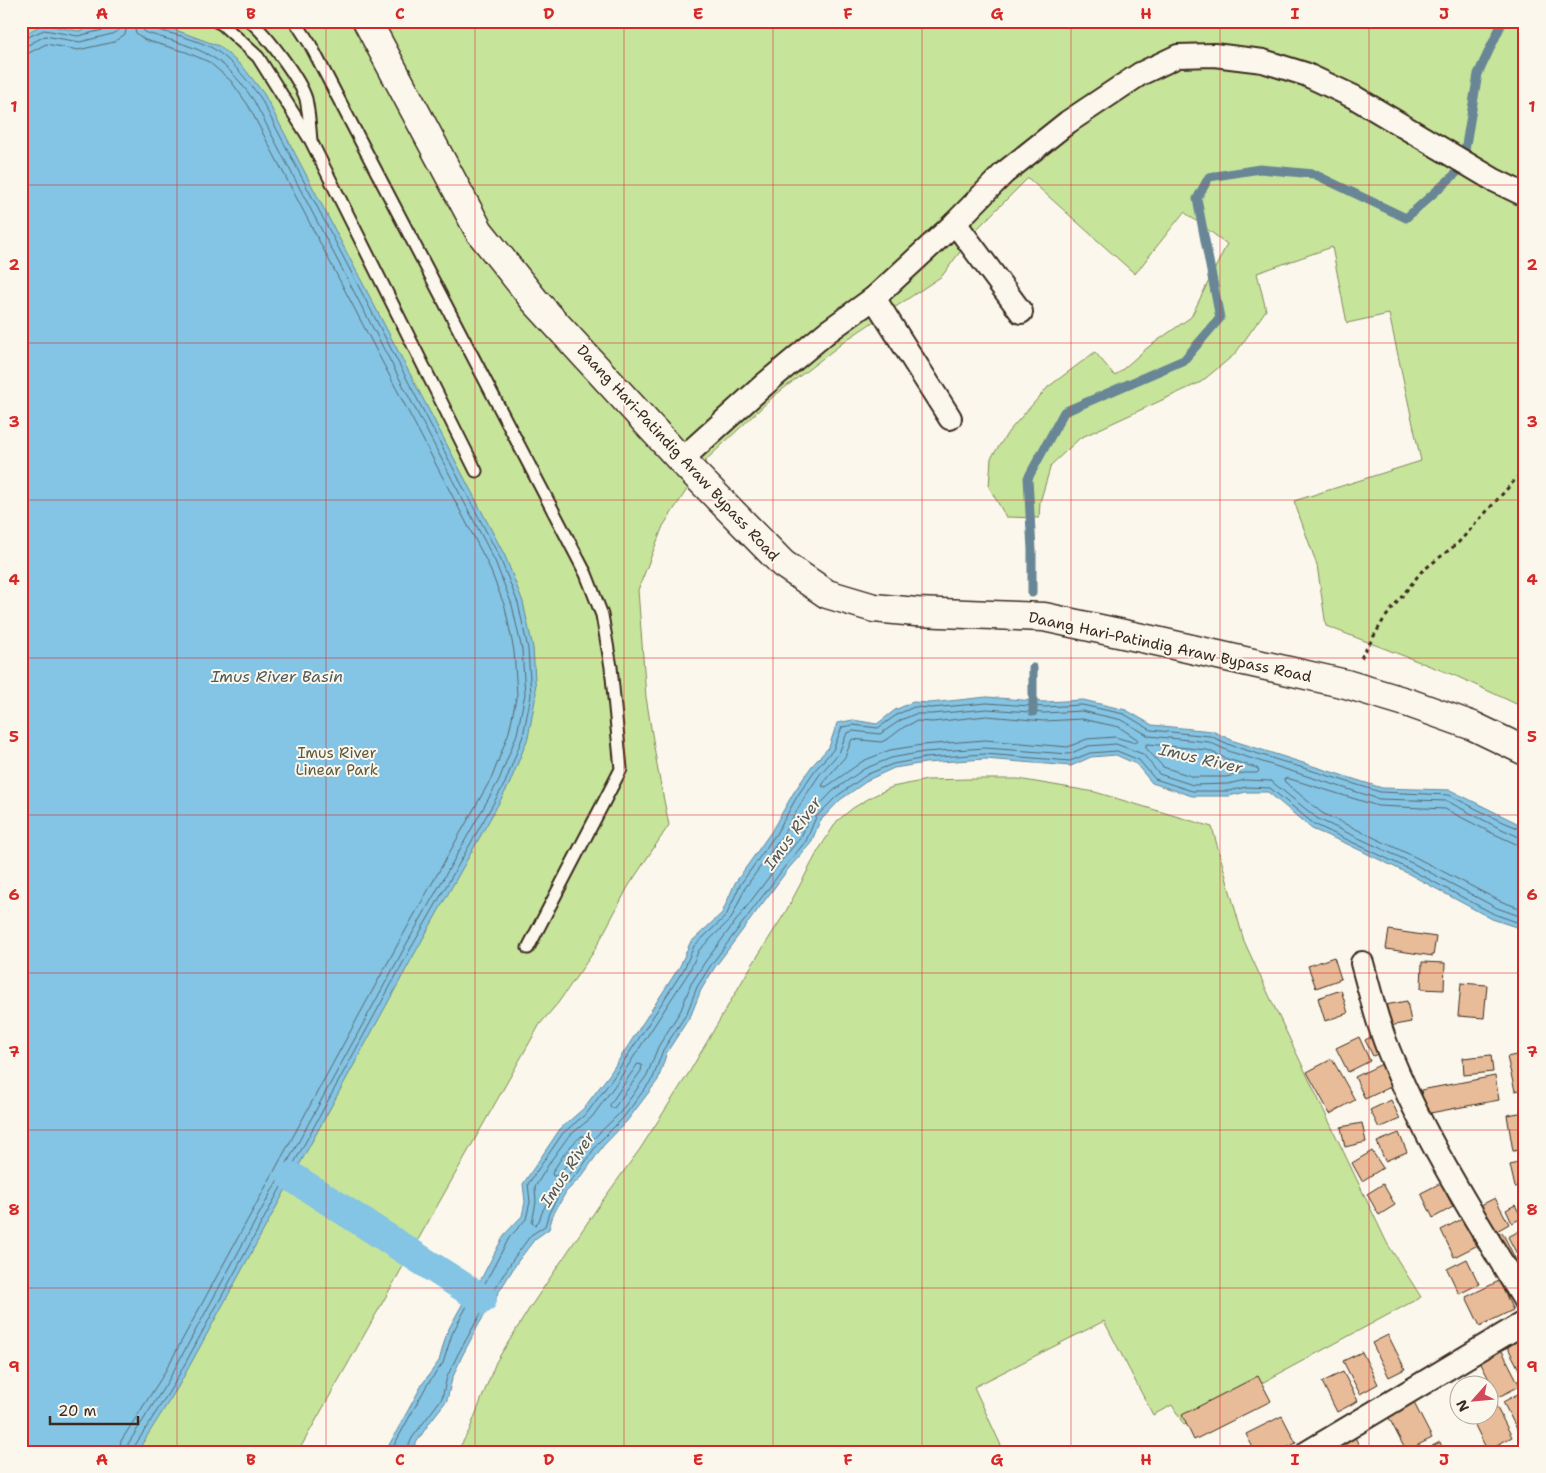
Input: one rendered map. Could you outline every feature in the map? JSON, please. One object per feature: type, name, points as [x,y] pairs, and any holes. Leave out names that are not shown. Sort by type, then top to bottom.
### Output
[{"type":"main road","name":"Daang Hari-Patindig Araw Bypass Road","points":[[367,21],[484,237],[535,301],[681,460],[783,564],[827,594],[874,608],[916,612],[1044,617],[1346,684],[1409,703],[1473,726],[1525,751]]},
{"type":"street","points":[[681,460],[765,384],[827,332],[874,298],[955,223],[1004,173],[1068,122],[1140,74],[1178,56],[1214,55],[1262,61],[1305,74],[1354,97],[1494,180],[1525,194]]},
{"type":"street","points":[[955,223],[1021,312]]},
{"type":"street","points":[[874,298],[950,418]]},
{"type":"street","points":[[1362,963],[1382,1033],[1407,1093],[1432,1143],[1525,1301]]},
{"type":"street","points":[[1308,1452],[1525,1322]]},
{"type":"lane","points":[[216,21],[222,24],[258,57],[311,141],[476,471]]},
{"type":"lane","points":[[250,21],[261,30],[289,68],[306,98],[311,141]]},
{"type":"lane","points":[[294,21],[310,44],[586,574],[602,615],[610,667],[621,770],[528,948]]},
{"type":"path","points":[[1346,684],[1384,619],[1420,572],[1458,543],[1525,469]]},
{"type":"green space","name":"Imus River Linear Park","points":[[21,21],[1525,21],[1525,708],[1456,676],[1326,626],[1317,565],[1294,501],[1421,461],[1389,314],[1347,323],[1332,247],[1257,273],[1266,310],[1235,354],[1201,382],[1080,438],[1051,465],[1040,502],[1039,518],[1006,517],[989,487],[991,458],[1009,431],[1048,387],[1095,352],[1115,376],[1147,348],[1191,317],[1227,244],[1184,212],[1135,274],[1028,178],[977,229],[942,276],[849,338],[774,396],[707,459],[663,526],[638,590],[646,697],[669,825],[628,887],[593,953],[558,1003],[540,1024],[298,1452],[21,1452]]},
{"type":"green space","points":[[1018,779],[1095,792],[1212,827],[1244,941],[1387,1243],[1421,1297],[1184,1425],[1172,1405],[1153,1415],[1104,1321],[974,1387],[1004,1452],[457,1452],[469,1431],[496,1362],[529,1309],[600,1204],[640,1149],[690,1071],[747,973],[785,913],[818,851],[837,821],[853,808],[892,787],[927,780]]},
{"type":"water","name":"Imus River Basin","points":[[119,21],[162,25],[219,46],[244,68],[264,94],[505,556],[523,602],[533,648],[536,695],[528,738],[509,785],[416,951],[178,1387],[137,1452],[21,1452],[21,36],[43,24],[78,31]]},
{"type":"water","name":"Imus River","points":[[987,697],[1045,702],[1083,700],[1126,710],[1152,725],[1212,731],[1234,741],[1382,788],[1450,790],[1525,827],[1525,930],[1492,919],[1409,874],[1312,829],[1268,792],[1246,792],[1229,796],[1192,796],[1152,783],[1136,764],[1116,755],[1091,757],[1071,766],[985,759],[925,763],[894,768],[870,779],[840,800],[820,821],[811,843],[789,868],[715,967],[701,990],[691,1015],[667,1052],[658,1080],[627,1121],[603,1146],[582,1176],[566,1192],[553,1215],[549,1229],[535,1239],[518,1261],[479,1324],[462,1356],[452,1379],[447,1400],[410,1452],[382,1452],[389,1445],[423,1383],[439,1361],[447,1332],[463,1303],[480,1281],[504,1235],[522,1216],[525,1202],[523,1184],[560,1129],[583,1109],[609,1075],[680,966],[690,943],[722,913],[735,883],[771,832],[811,767],[829,747],[837,723],[853,720],[877,724],[895,710],[913,702],[930,703]]},
{"type":"building","points":[[1389,930],[1436,937],[1433,956],[1386,949]]},
{"type":"building","points":[[1334,957],[1341,979],[1316,988],[1308,966]]},
{"type":"building","points":[[1422,962],[1445,963],[1444,990],[1421,989]]},
{"type":"building","points":[[1461,983],[1487,985],[1484,1018],[1458,1016]]},
{"type":"building","points":[[1341,990],[1348,1013],[1325,1021],[1318,998]]},
{"type":"building","points":[[1407,1001],[1411,1022],[1389,1026],[1385,1005]]},
{"type":"building","points":[[1377,1034],[1384,1051],[1373,1056],[1365,1040]]},
{"type":"building","points":[[1359,1037],[1370,1061],[1348,1072],[1336,1048]]},
{"type":"building","points":[[1525,1053],[1525,1089],[1515,1091],[1507,1057]]},
{"type":"building","points":[[1491,1055],[1493,1072],[1464,1075],[1463,1058]]},
{"type":"building","points":[[1332,1059],[1355,1100],[1330,1114],[1307,1072]]},
{"type":"building","points":[[1384,1063],[1395,1085],[1365,1099],[1355,1077]]},
{"type":"building","points":[[1495,1076],[1499,1100],[1425,1114],[1421,1090]]},
{"type":"building","points":[[1391,1100],[1400,1119],[1379,1128],[1370,1110]]},
{"type":"building","points":[[1525,1112],[1525,1149],[1513,1151],[1507,1115]]},
{"type":"building","points":[[1362,1123],[1366,1142],[1345,1147],[1341,1127]]},
{"type":"building","points":[[1399,1133],[1407,1152],[1385,1161],[1377,1142]]},
{"type":"building","points":[[1372,1151],[1383,1168],[1362,1181],[1352,1163]]},
{"type":"building","points":[[1525,1161],[1525,1185],[1515,1187],[1510,1165]]},
{"type":"building","points":[[1441,1183],[1453,1207],[1433,1218],[1421,1193]]},
{"type":"building","points":[[1383,1184],[1395,1205],[1379,1215],[1367,1194]]},
{"type":"building","points":[[1495,1198],[1509,1224],[1495,1232],[1481,1205]]},
{"type":"building","points":[[1515,1205],[1522,1218],[1512,1223],[1506,1210]]},
{"type":"building","points":[[1462,1219],[1476,1246],[1454,1257],[1441,1230]]},
{"type":"building","points":[[1525,1228],[1525,1255],[1519,1258],[1508,1237]]},
{"type":"building","points":[[1502,1232],[1518,1264],[1508,1270],[1491,1238]]},
{"type":"building","points":[[1467,1259],[1479,1284],[1459,1294],[1447,1269]]},
{"type":"building","points":[[1499,1281],[1513,1310],[1480,1326],[1466,1297]]},
{"type":"building","points":[[1388,1335],[1405,1369],[1389,1377],[1372,1343]]},
{"type":"building","points":[[1525,1335],[1525,1381],[1506,1344]]},
{"type":"building","points":[[1501,1349],[1520,1386],[1498,1397],[1498,1376],[1487,1376],[1479,1360]]},
{"type":"building","points":[[1362,1352],[1378,1384],[1360,1394],[1343,1361]]},
{"type":"building","points":[[1343,1372],[1358,1401],[1337,1412],[1322,1382]]},
{"type":"building","points":[[1258,1376],[1271,1401],[1194,1440],[1182,1415]]},
{"type":"building","points":[[1525,1390],[1525,1432],[1520,1435],[1503,1402]]},
{"type":"building","points":[[1413,1401],[1432,1438],[1406,1451],[1387,1414]]},
{"type":"building","points":[[1498,1410],[1512,1437],[1487,1450],[1475,1426],[1498,1426]]},
{"type":"building","points":[[1282,1416],[1296,1443],[1278,1452],[1255,1452],[1246,1434]]},
{"type":"building","points":[[1355,1437],[1362,1452],[1333,1452],[1331,1449]]},
{"type":"building","points":[[1440,1442],[1444,1452],[1421,1452]]},
{"type":"waterway","points":[[1032,593],[1028,478],[1064,412],[1184,360],[1220,318],[1197,199],[1209,177],[1260,169],[1314,174],[1406,218],[1462,168],[1478,74],[1503,21]]},
{"type":"waterway","points":[[1033,668],[1033,712]]},
{"type":"waterway","points":[[292,1177],[482,1299]]}]
